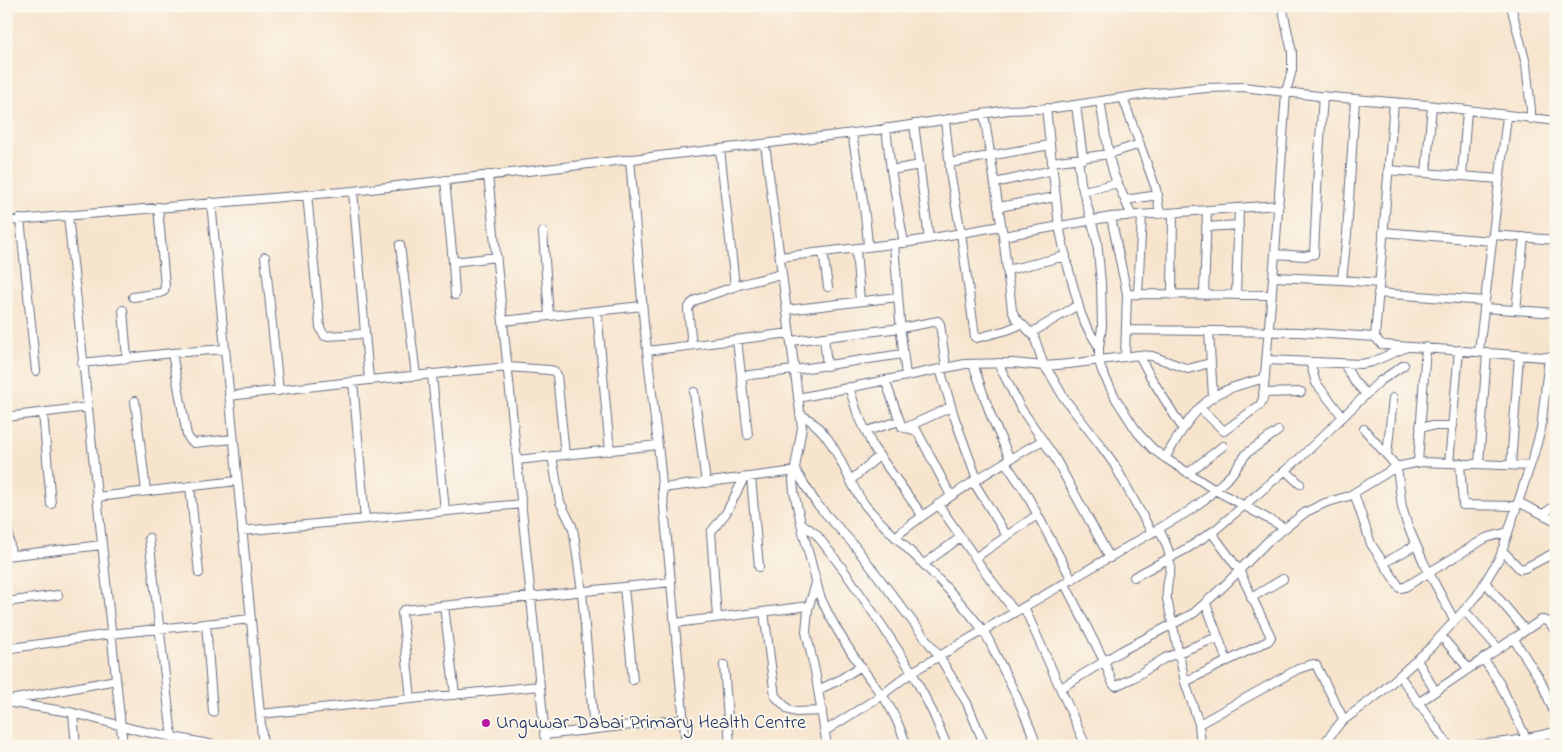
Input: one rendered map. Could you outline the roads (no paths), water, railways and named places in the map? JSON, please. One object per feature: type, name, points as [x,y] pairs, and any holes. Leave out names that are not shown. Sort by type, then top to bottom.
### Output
[{"type":"street","points":[[1200,408],[1224,432],[1260,405],[1263,399],[1274,277],[1286,92],[1292,70],[1292,52],[1282,6]]},
{"type":"street","points":[[1511,6],[1526,64],[1532,110],[1531,119]]},
{"type":"street","points":[[6,221],[353,191],[766,144],[1008,110],[1076,105],[1207,88],[1244,87],[1556,121]]},
{"type":"street","points":[[1275,254],[1305,256],[1314,254],[1322,96]]},
{"type":"street","points":[[1123,98],[1158,195],[1160,214]]},
{"type":"street","points":[[1342,280],[1355,99]]},
{"type":"street","points":[[1100,101],[1109,154],[1118,183],[1132,216]]},
{"type":"street","points":[[1319,746],[1344,720],[1379,694],[1417,660],[1464,610],[1485,582],[1500,557],[1539,438],[1553,358],[1381,344],[1375,336],[1394,102]]},
{"type":"street","points":[[1076,105],[1083,190],[1097,241],[1101,283],[1102,327],[1099,361],[1107,383],[1138,432],[1153,449],[1215,490],[1285,528]]},
{"type":"street","points":[[1426,173],[1432,106]]},
{"type":"street","points":[[1046,108],[1059,226],[1078,305],[1086,326],[1099,347]]},
{"type":"street","points":[[1462,176],[1468,111]]},
{"type":"street","points":[[984,114],[1003,236],[1012,310],[1015,317],[1034,336],[1044,366],[1064,398],[1114,464],[1156,531],[1167,545],[1170,568],[1166,593],[1185,682],[1199,724],[1201,746]]},
{"type":"street","points":[[1479,464],[1485,304],[1507,116]]},
{"type":"street","points":[[945,120],[975,338],[1022,324]]},
{"type":"street","points":[[914,124],[929,239]]},
{"type":"street","points":[[886,128],[891,170],[904,243]]},
{"type":"street","points":[[852,133],[868,247]]},
{"type":"street","points":[[766,144],[802,427],[793,480],[801,523],[816,584],[824,604],[861,666],[882,695],[908,746]]},
{"type":"street","points":[[995,183],[1052,166],[1109,154],[1140,144]]},
{"type":"street","points":[[950,163],[1050,145]]},
{"type":"street","points":[[720,149],[735,286]]},
{"type":"street","points":[[630,159],[642,306],[658,445],[686,746]]},
{"type":"street","points":[[891,170],[920,165]]},
{"type":"street","points":[[1388,170],[1499,179]]},
{"type":"street","points":[[488,175],[546,746]]},
{"type":"street","points":[[445,180],[455,295]]},
{"type":"street","points":[[1083,190],[1118,183]]},
{"type":"street","points":[[353,191],[369,380]]},
{"type":"street","points":[[307,194],[322,332],[325,336],[365,334]]},
{"type":"street","points":[[1125,200],[1158,195]]},
{"type":"street","points":[[998,207],[1056,197]]},
{"type":"street","points":[[211,202],[263,746]]},
{"type":"street","points":[[1003,236],[1111,217],[1278,205]]},
{"type":"street","points":[[133,297],[164,291],[158,207]]},
{"type":"street","points":[[1236,295],[1239,208]]},
{"type":"street","points":[[1204,295],[1207,211]]},
{"type":"street","points":[[1172,294],[1173,213]]},
{"type":"street","points":[[68,215],[123,746]]},
{"type":"street","points":[[1138,294],[1142,215]]},
{"type":"street","points":[[1111,217],[1127,294],[1125,357]]},
{"type":"street","points":[[20,219],[36,371]]},
{"type":"street","points":[[1206,226],[1239,225]]},
{"type":"street","points":[[780,257],[904,243],[1001,226]]},
{"type":"street","points":[[543,232],[549,316]]},
{"type":"street","points":[[1383,232],[1493,238],[1524,237],[1556,240]]},
{"type":"street","points":[[1516,310],[1524,237]]},
{"type":"street","points":[[894,244],[906,376]]},
{"type":"street","points":[[400,245],[416,376]]},
{"type":"street","points":[[856,249],[860,301]]},
{"type":"street","points":[[823,252],[828,287]]},
{"type":"street","points":[[1007,270],[1066,256]]},
{"type":"street","points":[[265,257],[279,391]]},
{"type":"street","points":[[453,262],[497,257]]},
{"type":"street","points":[[692,345],[688,309],[696,300],[735,286],[782,274]]},
{"type":"street","points":[[1274,277],[1379,283]]},
{"type":"street","points":[[1378,293],[1556,313]]},
{"type":"street","points":[[1127,294],[1272,295]]},
{"type":"street","points":[[787,310],[898,296]]},
{"type":"street","points":[[1032,333],[1078,305]]},
{"type":"street","points":[[503,320],[642,306]]},
{"type":"street","points":[[123,310],[127,359]]},
{"type":"street","points":[[597,311],[610,451]]},
{"type":"street","points":[[647,351],[738,340],[824,337],[939,322],[943,368],[951,407],[975,480],[1008,536]]},
{"type":"street","points":[[1126,330],[1300,332],[1375,336]]},
{"type":"street","points":[[1209,331],[1213,397]]},
{"type":"street","points":[[824,337],[827,366]]},
{"type":"street","points":[[738,340],[748,435]]},
{"type":"street","points":[[1266,360],[1361,364],[1381,359],[1409,346]]},
{"type":"street","points":[[1418,463],[1426,347]]},
{"type":"street","points":[[82,363],[225,349]]},
{"type":"street","points":[[1449,463],[1459,350]]},
{"type":"street","points":[[172,353],[187,436],[194,442],[233,439]]},
{"type":"street","points":[[741,376],[827,366],[904,354]]},
{"type":"street","points":[[798,398],[943,368],[973,364],[1018,363],[1044,366],[1139,355],[1152,356],[1188,369],[1210,363]]},
{"type":"street","points":[[1139,355],[1150,376],[1184,429]]},
{"type":"street","points":[[1511,465],[1519,355]]},
{"type":"street","points":[[1381,359],[1390,374]]},
{"type":"street","points":[[1310,362],[1316,383],[1343,416]]},
{"type":"street","points":[[998,363],[1020,407],[1055,458],[1110,558]]},
{"type":"street","points":[[973,364],[1008,460],[1037,515],[1113,684],[1119,686],[1165,658],[1218,637]]},
{"type":"street","points":[[1344,364],[1354,381],[1366,394]]},
{"type":"street","points":[[1134,577],[1158,563],[1170,559],[1212,533],[1243,505],[1286,471],[1366,394],[1404,365]]},
{"type":"street","points":[[229,396],[432,374],[508,368],[549,370],[554,371],[557,375],[565,455]]},
{"type":"street","points":[[432,374],[445,511]]},
{"type":"street","points":[[1165,458],[1200,408],[1213,397],[1264,378]]},
{"type":"street","points":[[885,380],[902,427],[917,431],[950,496]]},
{"type":"street","points":[[353,382],[365,519]]},
{"type":"street","points":[[849,387],[857,412],[879,456],[922,515]]},
{"type":"street","points":[[694,392],[706,483]]},
{"type":"street","points":[[1263,393],[1301,392]]},
{"type":"street","points":[[1387,455],[1393,398]]},
{"type":"street","points":[[135,401],[146,492]]},
{"type":"street","points":[[6,417],[88,407]]},
{"type":"street","points":[[905,428],[951,407]]},
{"type":"street","points":[[43,413],[51,504]]},
{"type":"street","points":[[800,414],[820,428],[840,457],[858,494],[866,505],[895,537],[924,564],[983,630],[1017,696],[1037,746]]},
{"type":"street","points":[[866,431],[900,421]]},
{"type":"street","points":[[1420,426],[1452,426]]},
{"type":"street","points":[[1364,429],[1397,467],[1402,507],[1407,524],[1428,572],[1454,620]]},
{"type":"street","points":[[825,731],[882,695],[912,672],[1189,511],[1235,471],[1247,453],[1278,431]]},
{"type":"street","points":[[895,537],[922,515],[950,496],[1043,440]]},
{"type":"street","points":[[517,460],[658,445]]},
{"type":"street","points":[[1188,473],[1223,446]]},
{"type":"street","points":[[552,456],[560,502],[572,526],[582,592],[594,729]]},
{"type":"street","points":[[851,480],[879,456]]},
{"type":"street","points":[[1061,688],[1121,651],[1194,613],[1206,604],[1268,541],[1306,512],[1354,493],[1397,467],[1418,463],[1530,466]]},
{"type":"street","points":[[1460,463],[1463,505],[1517,504],[1556,521]]},
{"type":"street","points":[[662,488],[796,471]]},
{"type":"street","points":[[796,471],[816,502],[854,545],[939,656],[967,703],[985,746]]},
{"type":"street","points":[[1286,471],[1300,484]]},
{"type":"street","points":[[747,477],[759,567]]},
{"type":"street","points":[[717,617],[711,532],[726,513],[747,477]]},
{"type":"street","points":[[97,497],[238,481]]},
{"type":"street","points":[[190,486],[199,573]]},
{"type":"street","points":[[1354,493],[1367,536],[1400,588],[1405,587],[1486,538],[1508,532]]},
{"type":"street","points":[[242,531],[522,504]]},
{"type":"street","points":[[938,504],[1015,612]]},
{"type":"street","points":[[1543,514],[1556,505]]},
{"type":"street","points":[[6,515],[9,556],[102,545]]},
{"type":"street","points":[[975,558],[1037,515]]},
{"type":"street","points":[[801,523],[816,534],[848,576],[912,672],[947,746]]},
{"type":"street","points":[[1185,682],[1270,639],[1270,634],[1239,570],[1212,533]]},
{"type":"street","points":[[924,564],[961,537]]},
{"type":"street","points":[[149,538],[172,737]]},
{"type":"street","points":[[1384,563],[1416,545]]},
{"type":"street","points":[[1502,550],[1520,569],[1556,552]]},
{"type":"street","points":[[1251,598],[1283,579]]},
{"type":"street","points":[[411,699],[402,613],[404,610],[671,582]]},
{"type":"street","points":[[1485,582],[1525,630]]},
{"type":"street","points":[[805,746],[827,745],[806,632],[809,606],[816,584]]},
{"type":"street","points":[[624,587],[633,680]]},
{"type":"street","points":[[6,602],[58,595]]},
{"type":"street","points":[[1206,604],[1227,661]]},
{"type":"street","points":[[444,606],[455,695]]},
{"type":"street","points":[[674,623],[809,606]]},
{"type":"street","points":[[1024,607],[1086,746]]},
{"type":"street","points":[[1464,610],[1498,648]]},
{"type":"street","points":[[764,612],[775,696],[789,710],[796,712],[822,711]]},
{"type":"street","points":[[12,648],[112,634],[251,620]]},
{"type":"street","points":[[1418,703],[1541,620],[1550,622],[1556,633]]},
{"type":"street","points":[[206,624],[214,712]]},
{"type":"street","points":[[1441,636],[1468,668]]},
{"type":"street","points":[[1513,638],[1540,681],[1556,716]]},
{"type":"street","points":[[1483,658],[1500,684],[1526,738]]},
{"type":"street","points":[[1417,660],[1435,691]]},
{"type":"street","points":[[1199,724],[1298,669],[1313,664],[1316,665],[1344,720]]},
{"type":"street","points":[[724,665],[730,746]]},
{"type":"street","points":[[818,690],[839,680],[861,666]]},
{"type":"street","points":[[1400,676],[1449,746]]},
{"type":"street","points":[[6,702],[116,680]]},
{"type":"street","points":[[260,714],[540,686]]},
{"type":"street","points":[[6,702],[73,712],[120,726],[219,746]]},
{"type":"street","points":[[73,712],[76,746]]},
{"type":"street","points":[[544,735],[684,719]]},
{"type":"street","points":[[1466,746],[1499,744],[1556,732]]},
{"type":"street","points":[[1538,736],[1541,746]]},
{"type":"place","name":"Unguwar Dabai Primary Health Centre","points":[[486,723]]}]
